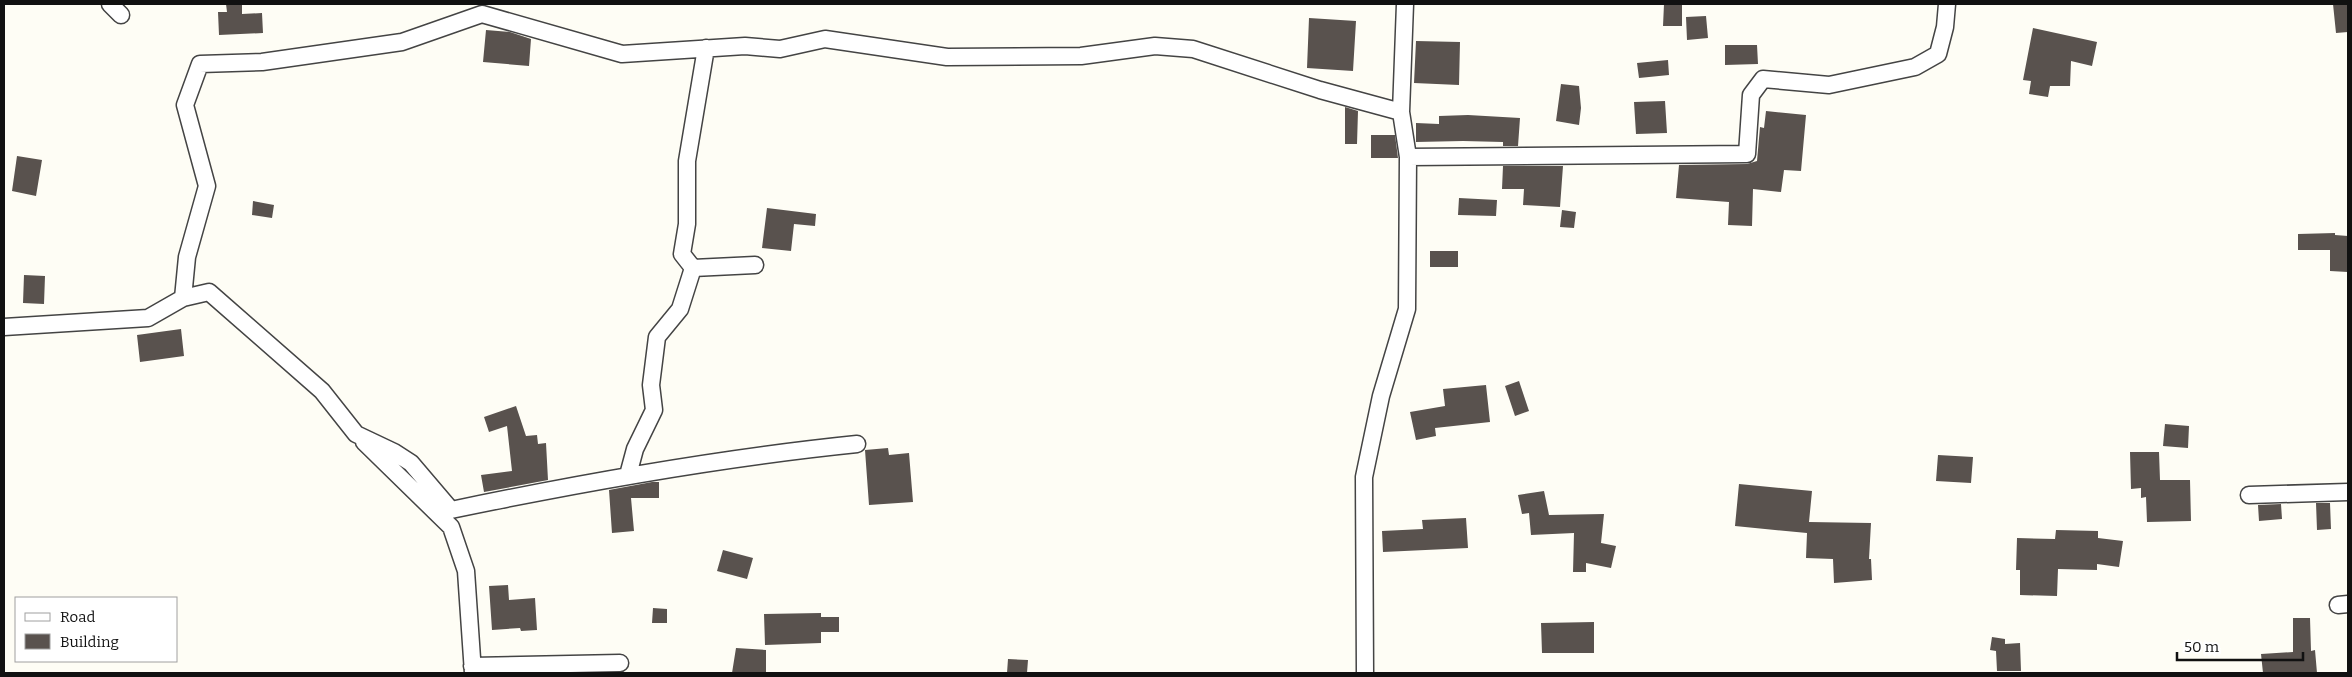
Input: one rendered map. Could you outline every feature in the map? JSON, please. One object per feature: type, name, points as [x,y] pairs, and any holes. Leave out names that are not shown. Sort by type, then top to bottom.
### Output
[{"type":"street","points":[[1365,673],[1364,477],[1381,396],[1407,309],[1408,157],[1402,112],[1405,4]]},
{"type":"street","points":[[1408,157],[1747,154],[1751,95],[1763,79],[1829,85],[1915,67],[1938,54],[1945,27],[1947,4]]},
{"type":"street","points":[[183,298],[187,257],[207,186],[186,105],[200,64],[262,62],[402,42],[482,14],[622,54],[745,46],[780,49],[825,39],[947,57],[1081,56],[1155,46],[1193,49],[1320,90],[1402,112]]},
{"type":"street","points":[[693,268],[682,254],[687,224],[687,161],[706,48]]},
{"type":"street","points":[[693,268],[755,265]]},
{"type":"street","points":[[628,476],[635,449],[654,410],[651,384],[657,337],[680,309],[693,268]]},
{"type":"street","points":[[4,327],[148,318],[183,298],[209,292],[322,391],[356,434],[451,527],[466,571],[473,670],[620,663]]},
{"type":"street","points":[[356,434],[394,452],[411,464],[451,510],[580,483],[712,462],[857,444]]},
{"type":"street","points":[[2250,495],[2348,492]]},
{"type":"building","points":[[226,4],[242,4],[242,14],[262,13],[263,33],[219,35],[218,12],[227,12]]},
{"type":"building","points":[[1664,4],[1682,4],[1682,26],[1663,26]]},
{"type":"building","points":[[2333,4],[2348,4],[2348,32],[2336,33]]},
{"type":"building","points":[[1706,16],[1708,38],[1687,40],[1686,17]]},
{"type":"building","points":[[1309,18],[1356,21],[1353,71],[1307,68]]},
{"type":"building","points":[[2033,28],[2097,42],[2092,66],[2071,61],[2070,86],[2050,86],[2048,97],[2029,94],[2031,81],[2023,80]]},
{"type":"building","points":[[486,30],[510,32],[531,39],[529,66],[483,62]]},
{"type":"building","points":[[1416,41],[1460,42],[1459,85],[1414,83]]},
{"type":"building","points":[[1725,45],[1757,45],[1758,64],[1725,65]]},
{"type":"building","points":[[1668,60],[1669,75],[1639,78],[1637,63]]},
{"type":"building","points":[[1561,84],[1579,86],[1581,108],[1579,125],[1556,121]]},
{"type":"building","points":[[1665,101],[1667,133],[1636,134],[1634,102]]},
{"type":"building","points":[[1345,107],[1358,111],[1357,144],[1345,144]]},
{"type":"building","points":[[1766,111],[1806,115],[1801,171],[1784,170],[1781,192],[1753,189],[1752,226],[1728,225],[1729,202],[1676,198],[1679,165],[1747,164],[1757,161],[1760,127],[1764,128]]},
{"type":"building","points":[[1468,115],[1520,118],[1518,146],[1503,146],[1503,142],[1416,142],[1416,123],[1439,124],[1439,116]]},
{"type":"building","points":[[1371,135],[1395,135],[1398,158],[1371,158]]},
{"type":"building","points":[[17,156],[42,160],[36,196],[12,191]]},
{"type":"building","points":[[1503,166],[1563,166],[1560,207],[1523,205],[1524,189],[1502,189]]},
{"type":"building","points":[[1459,198],[1497,200],[1496,216],[1458,215]]},
{"type":"building","points":[[253,201],[274,205],[272,218],[252,215]]},
{"type":"building","points":[[767,208],[816,214],[815,226],[794,224],[791,251],[762,248]]},
{"type":"building","points":[[1562,210],[1576,212],[1574,228],[1560,227]]},
{"type":"building","points":[[2335,233],[2335,235],[2348,236],[2348,272],[2330,271],[2330,250],[2298,250],[2298,234]]},
{"type":"building","points":[[1430,251],[1458,251],[1458,267],[1430,267]]},
{"type":"building","points":[[24,275],[45,276],[44,304],[23,303]]},
{"type":"building","points":[[181,329],[184,356],[140,362],[137,335]]},
{"type":"building","points":[[1519,381],[1529,411],[1515,416],[1505,386]]},
{"type":"building","points":[[1486,385],[1490,422],[1435,428],[1436,436],[1416,440],[1410,412],[1445,406],[1443,389]]},
{"type":"building","points":[[516,406],[526,436],[537,435],[538,444],[546,443],[548,480],[484,492],[481,475],[512,471],[507,426],[489,432],[484,417]]},
{"type":"building","points":[[2165,424],[2189,426],[2188,448],[2163,446]]},
{"type":"building","points":[[888,448],[889,455],[909,453],[913,502],[869,505],[865,450]]},
{"type":"building","points":[[2130,452],[2159,452],[2160,480],[2190,480],[2191,521],[2147,522],[2146,497],[2141,498],[2141,488],[2131,489]]},
{"type":"building","points":[[1938,455],[1973,457],[1971,483],[1936,481]]},
{"type":"building","points":[[659,482],[659,498],[631,498],[634,531],[612,533],[609,490]]},
{"type":"building","points":[[1739,484],[1812,491],[1809,522],[1871,523],[1869,559],[1871,559],[1872,580],[1834,583],[1833,559],[1806,558],[1807,533],[1735,526]]},
{"type":"building","points":[[1544,491],[1549,515],[1604,514],[1601,543],[1616,546],[1611,568],[1586,563],[1586,572],[1573,572],[1574,533],[1531,535],[1529,513],[1522,514],[1518,495]]},
{"type":"building","points":[[2316,503],[2330,503],[2331,529],[2317,530]]},
{"type":"building","points":[[2281,504],[2282,519],[2259,521],[2258,505]]},
{"type":"building","points":[[1466,518],[1468,548],[1383,552],[1382,531],[1423,529],[1422,520]]},
{"type":"building","points":[[2056,530],[2098,531],[2098,538],[2123,541],[2119,567],[2097,564],[2097,570],[2058,569],[2057,596],[2020,595],[2020,570],[2016,570],[2017,538],[2055,539]]},
{"type":"building","points":[[723,550],[753,558],[747,579],[717,571]]},
{"type":"building","points":[[508,585],[509,600],[535,598],[537,630],[521,631],[520,628],[492,630],[489,586]]},
{"type":"building","points":[[653,608],[667,609],[667,623],[652,623]]},
{"type":"building","points":[[821,613],[821,617],[839,617],[839,632],[821,632],[821,643],[765,645],[764,614]]},
{"type":"building","points":[[2293,618],[2310,618],[2311,651],[2315,650],[2317,673],[2263,673],[2261,654],[2293,652]]},
{"type":"building","points":[[1594,622],[1594,653],[1542,653],[1541,623]]},
{"type":"building","points":[[1992,637],[2005,639],[2005,644],[2020,643],[2021,671],[1997,671],[1996,651],[1990,650]]},
{"type":"building","points":[[736,648],[766,650],[766,673],[732,673]]},
{"type":"building","points":[[1008,659],[1028,660],[1027,673],[1007,673]]}]
